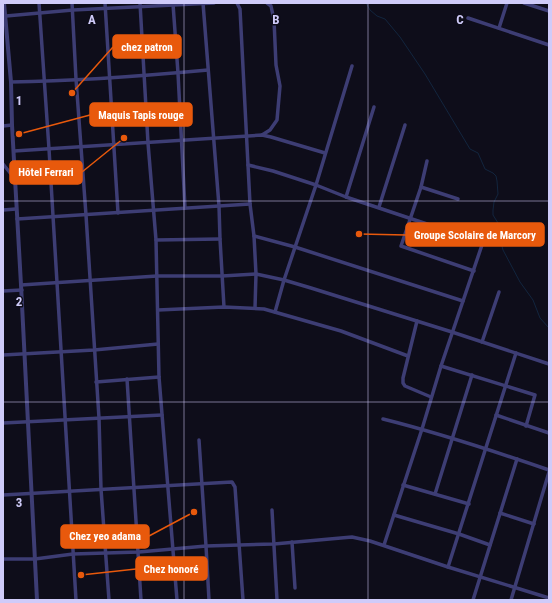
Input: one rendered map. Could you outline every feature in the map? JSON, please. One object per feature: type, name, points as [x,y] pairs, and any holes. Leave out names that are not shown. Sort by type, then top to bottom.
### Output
[{"type":"street","points":[[4,3],[11,82],[16,209],[22,290],[37,600]]},
{"type":"street","points":[[39,3],[76,600]]},
{"type":"street","points":[[72,3],[99,418],[101,489],[108,600]]},
{"type":"street","points":[[105,3],[118,213]]},
{"type":"street","points":[[203,3],[219,206],[224,307]]},
{"type":"street","points":[[6,16],[40,12],[105,9],[140,5],[214,3]]},
{"type":"street","points":[[237,3],[240,9],[250,204],[254,236],[256,274],[255,308]]},
{"type":"street","points":[[262,135],[270,130],[277,120],[280,86],[276,65],[274,20],[271,6],[267,3]]},
{"type":"street","points":[[499,28],[507,3]]},
{"type":"street","points":[[524,3],[549,11]]},
{"type":"street","points":[[173,4],[185,208]]},
{"type":"street","points":[[140,5],[148,143],[156,240],[158,344],[162,416],[177,600]]},
{"type":"street","points":[[468,18],[549,45]]},
{"type":"street","points":[[274,312],[316,184],[352,66]]},
{"type":"street","points":[[11,82],[45,82],[208,70]]},
{"type":"street","points":[[346,197],[374,107]]},
{"type":"street","points":[[3,126],[12,125]]},
{"type":"street","points":[[379,208],[405,125]]},
{"type":"street","points":[[14,151],[262,135],[271,136],[325,153]]},
{"type":"street","points":[[427,161],[421,187],[401,246],[474,271]]},
{"type":"street","points":[[3,164],[15,179]]},
{"type":"street","points":[[248,165],[316,184],[346,197],[483,242],[452,332],[384,545]]},
{"type":"street","points":[[421,187],[458,199]]},
{"type":"street","points":[[17,218],[250,204]]},
{"type":"street","points":[[3,210],[16,209]]},
{"type":"street","points":[[254,236],[295,247],[463,301]]},
{"type":"street","points":[[156,240],[220,239]]},
{"type":"street","points":[[21,285],[156,276],[222,276],[256,274],[284,280],[549,364]]},
{"type":"street","points":[[3,291],[22,290]]},
{"type":"street","points":[[482,342],[499,292]]},
{"type":"street","points":[[158,310],[224,307],[255,308],[341,331],[408,356]]},
{"type":"street","points":[[417,321],[403,383],[405,386],[431,397]]},
{"type":"street","points":[[3,355],[94,350],[158,344]]},
{"type":"street","points":[[448,567],[516,353]]},
{"type":"street","points":[[441,366],[535,395],[526,426]]},
{"type":"street","points":[[435,494],[472,375]]},
{"type":"street","points":[[96,382],[160,377]]},
{"type":"street","points":[[127,379],[141,600]]},
{"type":"street","points":[[496,415],[549,433]]},
{"type":"street","points":[[3,423],[162,416]]},
{"type":"street","points":[[383,419],[453,438],[549,471],[511,600]]},
{"type":"street","points":[[199,440],[209,600]]},
{"type":"street","points":[[473,600],[517,459]]},
{"type":"street","points":[[3,496],[232,482],[235,487],[243,600]]},
{"type":"street","points":[[403,485],[469,504]]},
{"type":"street","points":[[272,510],[277,600]]},
{"type":"street","points":[[500,513],[534,524]]},
{"type":"street","points":[[394,516],[459,534],[490,545]]},
{"type":"street","points":[[3,559],[35,558],[73,554],[139,552],[206,546],[274,544],[352,537],[384,545],[549,599]]},
{"type":"street","points":[[292,542],[295,588]]},
{"type":"waterway","points":[[366,3],[370,10],[377,16],[385,19],[400,37],[425,74],[470,149],[478,153],[485,169],[496,176],[498,194],[494,202],[493,215],[498,223],[498,231],[503,250],[520,282],[533,300],[540,318],[549,328]]},
{"type":"place","name":"chez patron","points":[[72,93]]},
{"type":"place","name":"Maquis Tapis rouge","points":[[19,134]]},
{"type":"place","name":"Hôtel Ferrari","points":[[124,138]]},
{"type":"place","name":"Groupe Scolaire de Marcory","points":[[359,234]]},
{"type":"place","name":"Chez yeo adama","points":[[194,512]]},
{"type":"place","name":"Chez honoré","points":[[81,575]]}]
